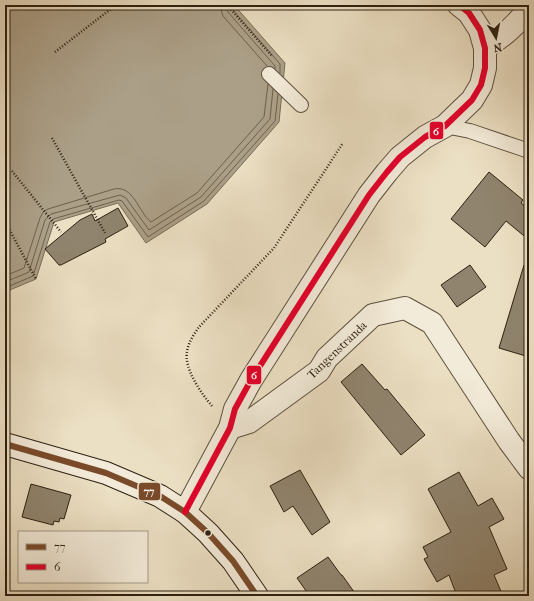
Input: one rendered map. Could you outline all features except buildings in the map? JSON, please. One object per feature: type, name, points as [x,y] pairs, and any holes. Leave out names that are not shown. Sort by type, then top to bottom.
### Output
[{"type":"street","points":[[185,512],[230,428],[234,409],[369,195],[400,157],[425,137],[445,126],[472,100],[481,85],[485,68],[485,48],[480,30],[469,13],[459,5]]},
{"type":"street","points":[[485,48],[520,21],[529,8]]},
{"type":"street","name":"Tangenstranda","points":[[230,428],[249,422],[319,371],[327,358],[373,315],[406,308],[432,323],[509,441],[529,468]]},
{"type":"street","points":[[5,444],[106,473],[160,496],[185,512],[208,534],[233,561],[257,596]]},
{"type":"lane","points":[[269,74],[301,105]]},
{"type":"lane","points":[[445,126],[477,133],[529,151]]},
{"type":"path","points":[[55,52],[116,5]]},
{"type":"path","points":[[227,5],[274,58]]},
{"type":"path","points":[[52,138],[105,233]]},
{"type":"path","points":[[230,428],[202,393],[190,371],[186,353],[191,338],[199,326],[274,248],[343,143]]},
{"type":"path","points":[[12,171],[61,232]]},
{"type":"path","points":[[8,227],[36,279]]},
{"type":"water","points":[[5,5],[234,5],[285,63],[279,122],[207,204],[146,243],[118,203],[54,222],[36,279],[5,292]]},
{"type":"transit line","name":"6","points":[[185,512],[230,428],[235,409],[251,380],[369,195],[400,157],[425,137],[445,126],[472,100],[481,85],[485,68],[485,48],[480,30],[469,13],[459,5]]},
{"type":"transit line","name":"77","points":[[5,444],[106,473],[160,496],[185,512],[208,533],[233,561],[257,596]]}]
